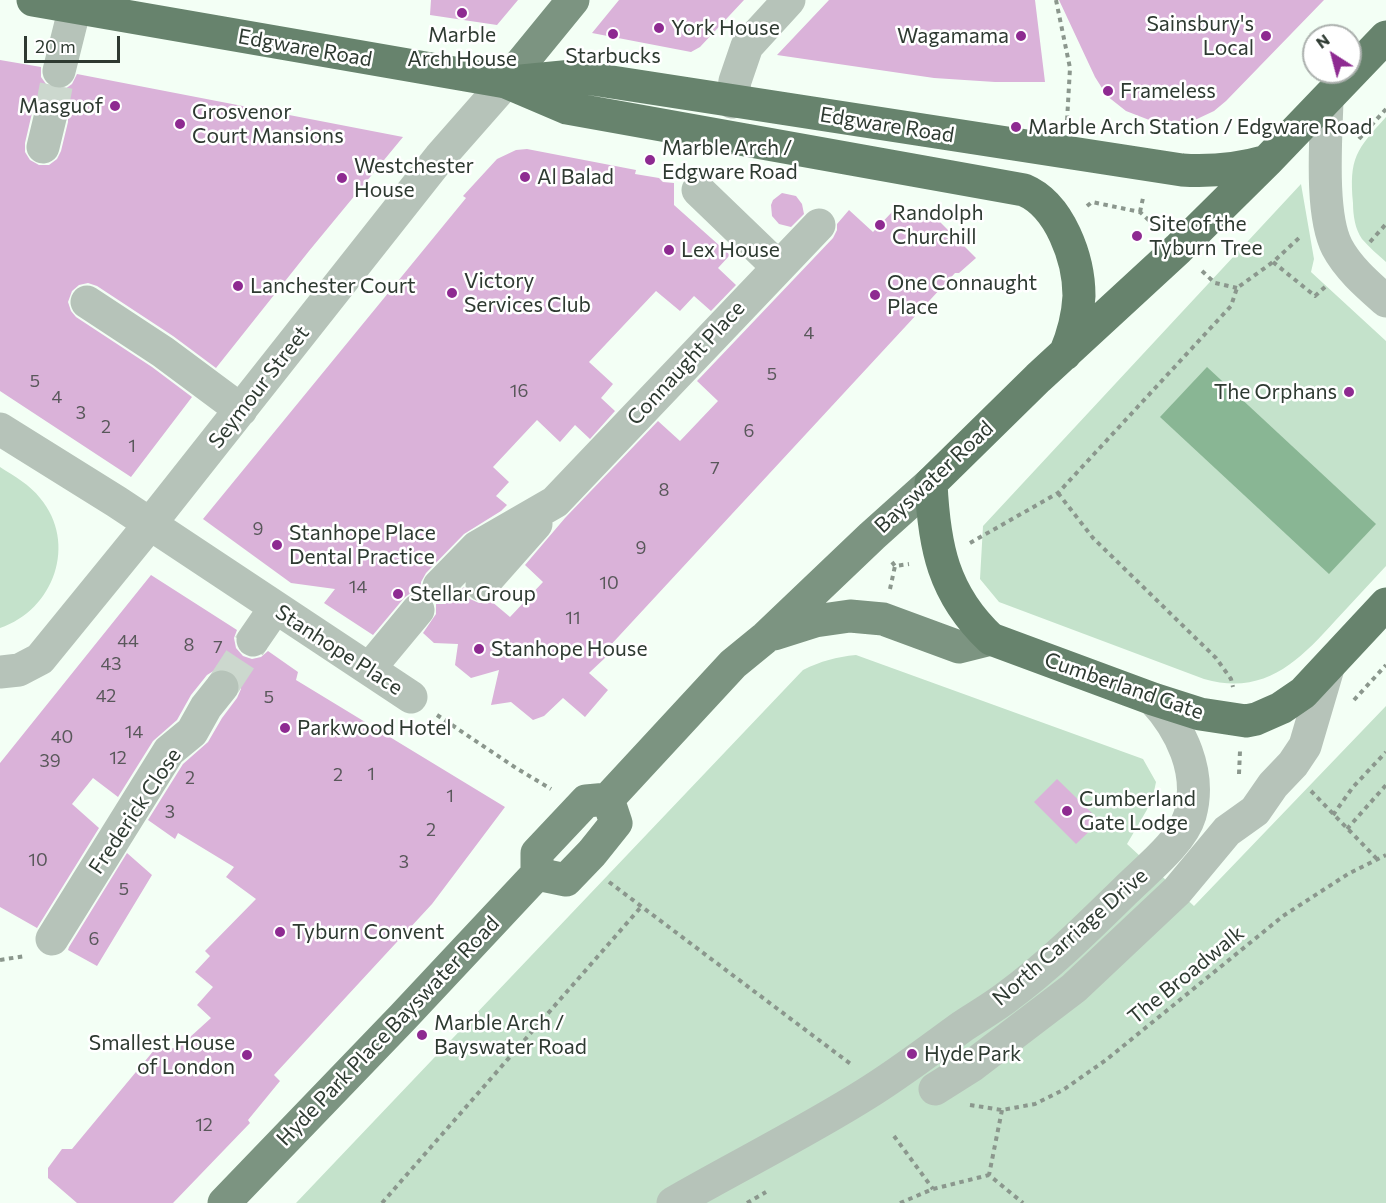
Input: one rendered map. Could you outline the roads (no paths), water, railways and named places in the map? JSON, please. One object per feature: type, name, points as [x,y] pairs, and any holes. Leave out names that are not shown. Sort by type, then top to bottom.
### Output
[{"type":"highway","name":"Edgware Road","points":[[33,0],[506,82],[567,108],[1031,193],[1048,206],[1060,223],[1074,262],[1079,295],[1073,334],[1065,354]]},
{"type":"highway","name":"Bayswater Road","points":[[931,483],[1038,378],[1178,249],[1327,100],[1386,37]]},
{"type":"highway","name":"Edgware Road","points":[[506,82],[573,76],[1182,170],[1207,172],[1245,168],[1267,161]]},
{"type":"highway","name":"Cumberland Gate","points":[[931,483],[934,530],[947,576],[959,601],[977,626],[991,639],[1200,714],[1246,721],[1281,708],[1304,693],[1386,604]]},
{"type":"main road","name":"Seymour Street","points":[[506,82],[573,0]]},
{"type":"main road","name":"Bayswater Road","points":[[537,864],[566,880],[592,853],[615,823],[608,799],[733,664],[766,637],[931,483]]},
{"type":"main road","points":[[766,637],[815,621],[850,616],[883,619],[959,647],[991,639]]},
{"type":"main road","name":"Hyde Park Place Bayswater Road","points":[[224,1203],[403,1017],[537,864]]},
{"type":"street","points":[[732,102],[735,81],[747,46],[789,0]]},
{"type":"street","points":[[59,71],[75,7]]},
{"type":"street","name":"Seymour Street","points":[[0,672],[19,670],[40,659],[241,410],[440,157],[506,82]]},
{"type":"street","points":[[1327,100],[1325,172],[1328,215],[1336,245],[1348,264],[1386,301]]},
{"type":"street","points":[[698,190],[720,229],[778,267]]},
{"type":"street","name":"Connaught Place","points":[[482,585],[555,502],[819,225]]},
{"type":"street","points":[[87,302],[163,352],[241,410]]},
{"type":"street","name":"Stanhope Place","points":[[0,429],[150,524],[411,697]]},
{"type":"street","name":"Connaught Place","points":[[369,669],[428,598],[477,547],[555,502]]},
{"type":"street","points":[[253,640],[275,608]]},
{"type":"street","name":"North Carriage Drive","points":[[935,1089],[974,1065],[1074,988],[1177,891],[1227,831],[1255,811],[1305,746],[1328,668]]},
{"type":"street","name":"Frederick Close","points":[[52,939],[169,751],[192,732],[206,707],[222,687]]},
{"type":"street","name":"North Carriage Drive","points":[[674,1203],[867,1094],[1009,996],[1115,901],[1180,834],[1190,816],[1193,789],[1191,767],[1174,725],[1153,699]]},
{"type":"tunnel","points":[[50,118],[59,71]]},
{"type":"tunnel","points":[[222,687],[253,640]]},
{"type":"place","name":"Marble Arch House","points":[[462,13]]},
{"type":"place","name":"York House","points":[[659,28]]},
{"type":"place","name":"Starbucks","points":[[613,34]]},
{"type":"place","name":"Wagamama","points":[[1021,36]]},
{"type":"place","name":"Sainsbury's Local","points":[[1266,36]]},
{"type":"place","name":"Frameless","points":[[1108,91]]},
{"type":"place","name":"Masguof","points":[[115,106]]},
{"type":"place","name":"Grosvenor Court Mansions","points":[[180,124]]},
{"type":"place","name":"Marble Arch Station / Edgware Road","points":[[1016,127]]},
{"type":"place","name":"Marble Arch / Edgware Road","points":[[650,160]]},
{"type":"place","name":"Al Balad","points":[[525,177]]},
{"type":"place","name":"Westchester House","points":[[342,178]]},
{"type":"place","name":"Randolph Churchill","points":[[880,225]]},
{"type":"place","name":"Site of the Tyburn Tree","points":[[1137,236]]},
{"type":"place","name":"Lex House","points":[[669,250]]},
{"type":"place","name":"Lanchester Court","points":[[238,286]]},
{"type":"place","name":"Victory Services Club","points":[[452,293]]},
{"type":"place","name":"One Connaught Place","points":[[875,295]]},
{"type":"place","name":"The Orphans","points":[[1349,392]]},
{"type":"place","name":"Stanhope Place Dental Practice","points":[[277,545]]},
{"type":"place","name":"Stellar Group","points":[[398,594]]},
{"type":"place","name":"Stanhope House","points":[[479,649]]},
{"type":"place","name":"Parkwood Hotel","points":[[285,728]]},
{"type":"place","name":"Cumberland Gate Lodge","points":[[1067,811]]},
{"type":"place","name":"Tyburn Convent","points":[[280,932]]},
{"type":"place","name":"Marble Arch / Bayswater Road","points":[[422,1035]]},
{"type":"place","name":"Hyde Park","points":[[912,1054]]},
{"type":"place","name":"Smallest House of London","points":[[247,1055]]}]
